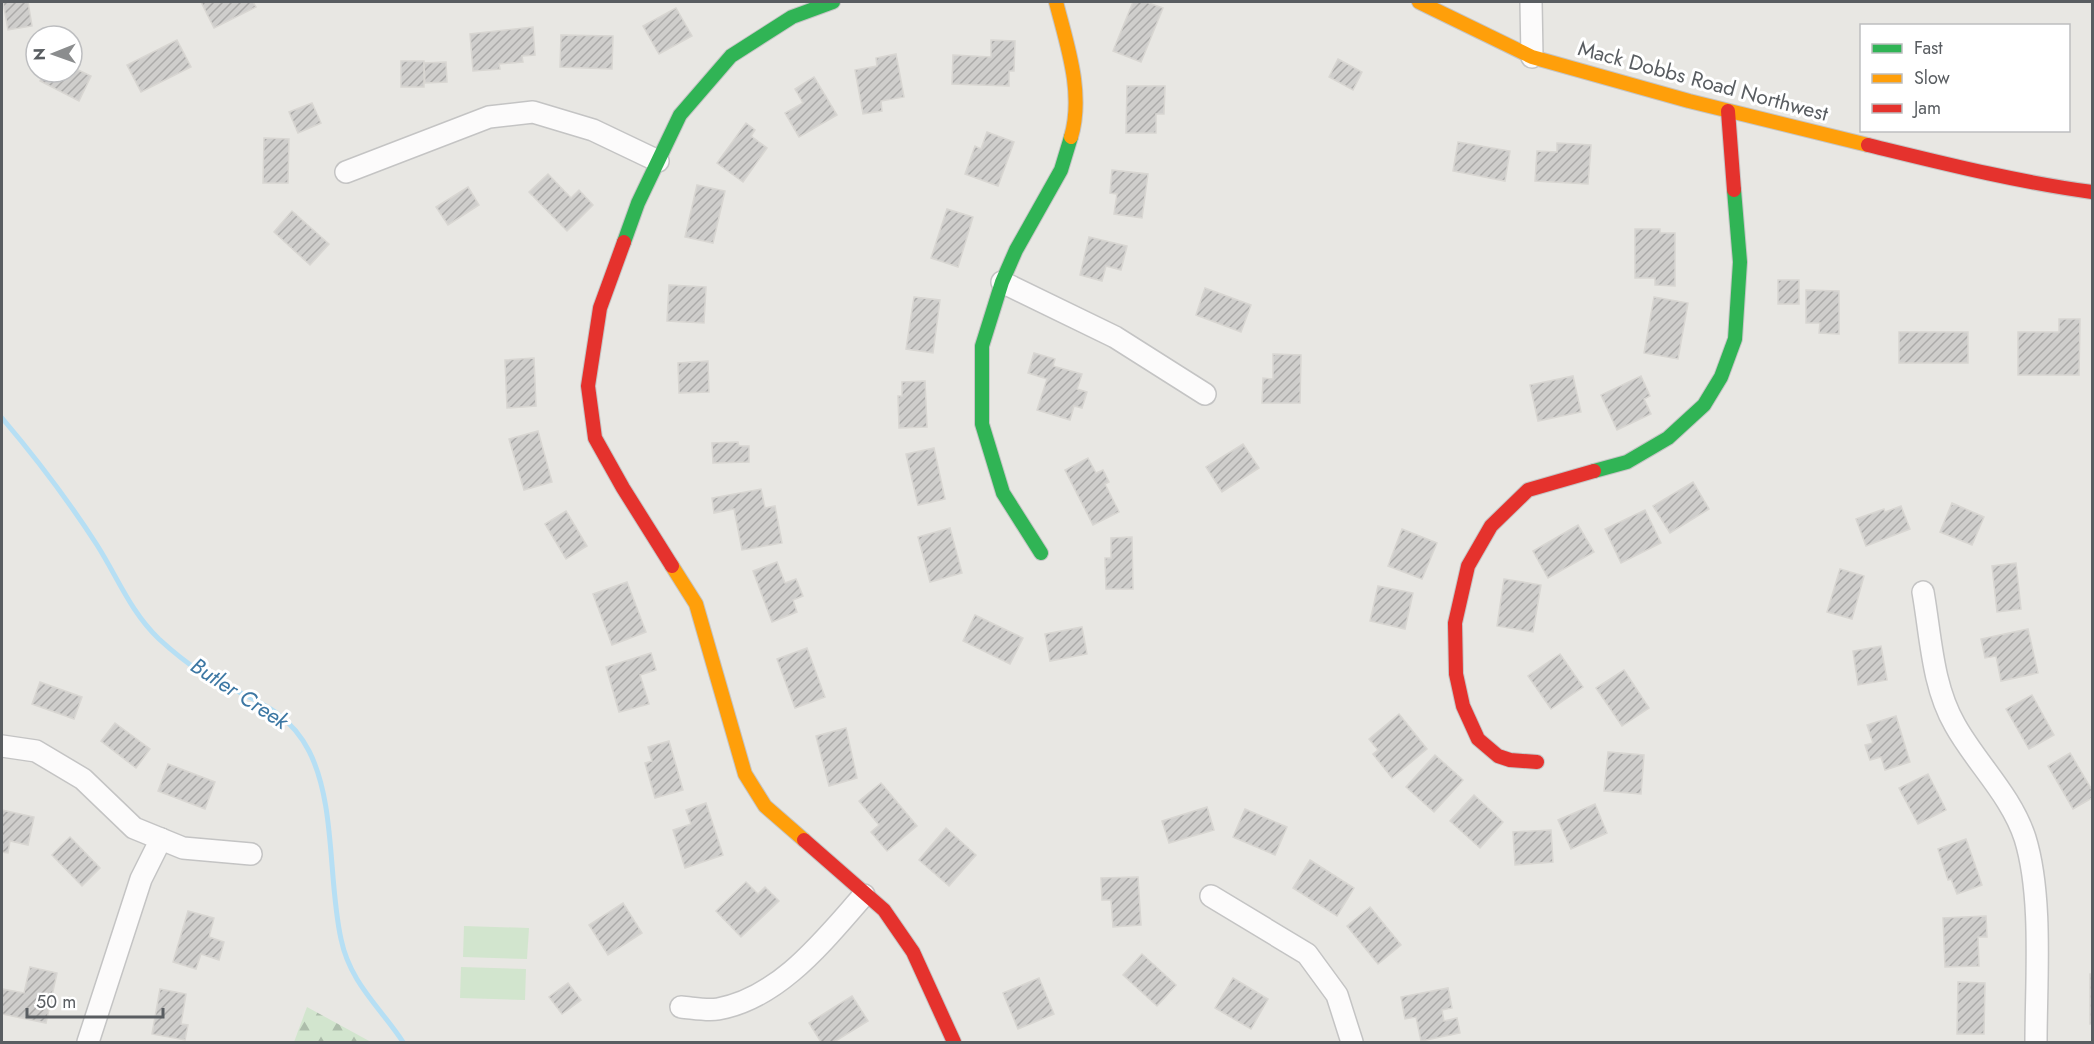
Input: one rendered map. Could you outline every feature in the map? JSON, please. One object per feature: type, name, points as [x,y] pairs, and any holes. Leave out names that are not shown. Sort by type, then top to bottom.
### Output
[{"type":"street","points":[[832,2],[792,17],[731,56],[680,115],[638,202],[600,308],[588,386],[595,438],[623,488],[696,604],[746,774],[765,806],[864,895],[884,910],[913,952],[954,1042]]},
{"type":"street","points":[[1041,553],[1003,493],[982,424],[982,346],[1002,282],[1016,250],[1061,170],[1075,122],[1071,60],[1056,2]]},
{"type":"street","name":"Mack Dobbs Road Northwest","points":[[1419,2],[1532,57],[1728,111],[1937,162],[2092,192]]},
{"type":"street","points":[[1531,2],[1532,57]]},
{"type":"street","points":[[1537,762],[1510,760],[1498,756],[1478,739],[1463,706],[1456,674],[1455,623],[1467,566],[1491,526],[1528,490],[1627,462],[1658,444],[1668,438],[1704,405],[1722,377],[1735,339],[1740,262],[1728,111]]},
{"type":"street","points":[[346,172],[489,117],[532,112],[593,130],[658,161]]},
{"type":"street","points":[[1002,282],[1115,337],[1205,394]]},
{"type":"street","points":[[1923,592],[1933,657],[1946,707],[1955,725],[1996,784],[2014,815],[2024,835],[2031,861],[2036,922],[2036,1042]]},
{"type":"street","points":[[2,746],[36,751],[83,779],[134,828],[183,848],[251,854]]},
{"type":"street","points":[[87,1042],[141,879],[161,839]]},
{"type":"street","points":[[681,1007],[717,1009],[756,998],[813,953],[864,895]]},
{"type":"street","points":[[1211,896],[1307,954],[1337,995],[1352,1042]]},
{"type":"green space","points":[[464,926],[529,928],[527,959],[463,957]]},
{"type":"green space","points":[[461,967],[526,969],[525,1000],[460,998]]},
{"type":"green space","points":[[307,1007],[371,1042],[294,1042]]},
{"type":"building","points":[[3,2],[28,2],[32,24],[24,24],[24,27],[8,30]]},
{"type":"building","points":[[201,2],[253,2],[256,7],[214,28]]},
{"type":"building","points":[[1133,2],[1146,2],[1163,8],[1141,62],[1113,51]]},
{"type":"building","points":[[676,8],[692,36],[659,54],[643,26]]},
{"type":"building","points":[[533,27],[535,55],[522,56],[523,62],[499,64],[500,69],[473,71],[470,34]]},
{"type":"building","points":[[561,35],[613,36],[612,69],[560,67]]},
{"type":"building","points":[[177,40],[191,67],[141,92],[127,65]]},
{"type":"building","points":[[991,40],[1015,41],[1014,71],[1009,71],[1009,86],[952,84],[953,55],[991,57]]},
{"type":"building","points":[[896,54],[904,97],[881,101],[882,111],[863,114],[855,70],[877,66],[876,58]]},
{"type":"building","points":[[1338,59],[1362,72],[1353,90],[1329,77]]},
{"type":"building","points":[[401,61],[424,61],[424,87],[401,87]]},
{"type":"building","points":[[446,62],[447,82],[425,83],[424,63]]},
{"type":"building","points":[[84,73],[91,76],[79,101],[46,84],[84,84]]},
{"type":"building","points":[[814,77],[837,115],[799,137],[785,113],[803,103],[795,89]]},
{"type":"building","points":[[1127,86],[1165,86],[1164,114],[1156,114],[1156,133],[1126,133]]},
{"type":"building","points":[[312,103],[321,123],[298,133],[289,112]]},
{"type":"building","points":[[746,123],[755,130],[751,136],[767,148],[743,182],[717,163]]},
{"type":"building","points":[[987,132],[1014,142],[998,186],[965,174],[975,146],[981,149]]},
{"type":"building","points":[[264,138],[289,139],[288,183],[263,183]]},
{"type":"building","points":[[1458,142],[1510,151],[1505,181],[1453,171]]},
{"type":"building","points":[[1557,143],[1591,145],[1588,184],[1535,181],[1537,151],[1557,152]]},
{"type":"building","points":[[1112,170],[1148,174],[1142,218],[1114,214],[1117,194],[1110,193]]},
{"type":"building","points":[[548,174],[571,198],[579,190],[593,205],[567,231],[529,192]]},
{"type":"building","points":[[697,185],[725,191],[713,243],[685,237]]},
{"type":"building","points":[[468,187],[479,205],[448,225],[436,207]]},
{"type":"building","points":[[947,209],[973,217],[958,267],[931,258]]},
{"type":"building","points":[[292,211],[329,244],[310,265],[274,232]]},
{"type":"building","points":[[1635,229],[1660,229],[1660,233],[1675,233],[1675,286],[1655,285],[1655,278],[1635,278]]},
{"type":"building","points":[[1089,237],[1127,246],[1121,270],[1106,266],[1102,281],[1080,275]]},
{"type":"building","points":[[1778,280],[1799,280],[1799,304],[1778,304]]},
{"type":"building","points":[[669,285],[706,287],[704,323],[667,321]]},
{"type":"building","points":[[1205,288],[1251,305],[1241,332],[1196,315]]},
{"type":"building","points":[[1806,290],[1839,291],[1839,334],[1819,333],[1820,323],[1806,323]]},
{"type":"building","points":[[914,297],[940,300],[933,353],[906,349]]},
{"type":"building","points":[[1654,297],[1688,303],[1678,359],[1644,353]]},
{"type":"building","points":[[2059,319],[2080,319],[2079,375],[2018,375],[2018,332],[2059,332]]},
{"type":"building","points":[[1899,332],[1968,332],[1968,363],[1899,363]]},
{"type":"building","points":[[1034,353],[1055,359],[1053,366],[1082,374],[1077,389],[1087,392],[1082,408],[1074,406],[1070,420],[1037,410],[1047,379],[1028,373]]},
{"type":"building","points":[[1273,354],[1301,355],[1300,403],[1262,403],[1263,378],[1273,379]]},
{"type":"building","points":[[534,358],[536,406],[507,408],[505,360]]},
{"type":"building","points":[[708,361],[709,392],[679,393],[678,363]]},
{"type":"building","points":[[1573,376],[1581,412],[1538,421],[1530,385]]},
{"type":"building","points":[[1641,376],[1650,396],[1644,399],[1651,414],[1617,430],[1601,395]]},
{"type":"building","points":[[925,381],[927,427],[899,428],[898,396],[902,396],[902,382]]},
{"type":"building","points":[[538,431],[552,482],[524,490],[509,439]]},
{"type":"building","points":[[738,442],[739,446],[749,446],[749,462],[713,463],[712,443]]},
{"type":"building","points":[[1243,444],[1259,468],[1222,492],[1206,467]]},
{"type":"building","points":[[934,448],[945,499],[918,505],[906,454]]},
{"type":"building","points":[[1088,458],[1096,473],[1103,470],[1109,482],[1105,484],[1119,512],[1093,525],[1065,470]]},
{"type":"building","points":[[1693,482],[1709,509],[1670,533],[1653,506]]},
{"type":"building","points":[[761,489],[765,508],[775,506],[782,543],[742,550],[734,509],[714,513],[712,498]]},
{"type":"building","points":[[1952,503],[1984,517],[1972,545],[1940,532]]},
{"type":"building","points":[[1901,506],[1910,529],[1866,546],[1856,519],[1884,509],[1885,512]]},
{"type":"building","points":[[1645,510],[1661,543],[1621,563],[1605,529]]},
{"type":"building","points":[[566,511],[587,546],[566,559],[545,524]]},
{"type":"building","points":[[1578,525],[1594,552],[1548,578],[1533,551]]},
{"type":"building","points":[[950,528],[962,573],[930,582],[918,537]]},
{"type":"building","points":[[1402,529],[1437,543],[1422,579],[1388,566]]},
{"type":"building","points":[[1132,537],[1133,589],[1106,589],[1105,558],[1111,558],[1111,538]]},
{"type":"building","points":[[777,562],[785,583],[796,579],[803,596],[793,600],[797,612],[772,622],[753,571]]},
{"type":"building","points":[[2016,563],[2021,609],[1997,612],[1992,566]]},
{"type":"building","points":[[1840,569],[1864,576],[1852,619],[1827,612]]},
{"type":"building","points":[[1504,579],[1541,585],[1533,632],[1497,626]]},
{"type":"building","points":[[627,582],[646,632],[612,645],[593,594]]},
{"type":"building","points":[[1378,586],[1413,593],[1405,629],[1370,621]]},
{"type":"building","points":[[975,615],[1023,638],[1010,664],[963,641]]},
{"type":"building","points":[[1082,627],[1087,654],[1050,661],[1045,634]]},
{"type":"building","points":[[2028,629],[2038,673],[2001,681],[1996,656],[1985,658],[1981,639]]},
{"type":"building","points":[[1881,646],[1887,680],[1858,685],[1853,651]]},
{"type":"building","points":[[807,648],[825,697],[795,708],[777,659]]},
{"type":"building","points":[[651,653],[656,670],[640,675],[649,704],[619,712],[606,667]]},
{"type":"building","points":[[1560,654],[1583,687],[1551,709],[1528,676]]},
{"type":"building","points":[[1624,670],[1649,708],[1622,726],[1596,688]]},
{"type":"building","points":[[40,682],[82,697],[74,719],[32,704]]},
{"type":"building","points":[[2032,695],[2054,735],[2029,749],[2006,709]]},
{"type":"building","points":[[1399,714],[1427,749],[1392,778],[1373,754],[1378,750],[1369,739]]},
{"type":"building","points":[[1896,716],[1910,762],[1885,770],[1881,757],[1870,760],[1865,745],[1873,743],[1867,725]]},
{"type":"building","points":[[115,723],[150,749],[136,768],[101,741]]},
{"type":"building","points":[[846,728],[857,778],[829,786],[816,736]]},
{"type":"building","points":[[669,741],[683,790],[655,798],[645,763],[652,761],[648,747]]},
{"type":"building","points":[[1608,752],[1644,755],[1641,794],[1604,791]]},
{"type":"building","points":[[2070,753],[2092,790],[2092,798],[2073,809],[2048,766]]},
{"type":"building","points":[[1435,755],[1463,780],[1434,812],[1406,787]]},
{"type":"building","points":[[168,764],[215,782],[205,809],[158,791]]},
{"type":"building","points":[[1928,774],[1946,810],[1918,824],[1899,788]]},
{"type":"building","points":[[881,783],[917,826],[887,851],[871,832],[879,825],[859,801]]},
{"type":"building","points":[[1474,795],[1503,822],[1480,848],[1450,821]]},
{"type":"building","points":[[706,803],[723,855],[685,868],[673,830],[691,824],[686,810]]},
{"type":"building","points":[[1595,804],[1607,833],[1571,849],[1558,820]]},
{"type":"building","points":[[1207,807],[1214,830],[1169,843],[1162,821]]},
{"type":"building","points":[[1245,809],[1287,827],[1275,855],[1233,837]]},
{"type":"building","points":[[2,810],[34,817],[28,845],[10,841],[8,853],[2,852]]},
{"type":"building","points":[[946,828],[976,855],[949,886],[919,860]]},
{"type":"building","points":[[1551,830],[1553,862],[1515,865],[1513,832]]},
{"type":"building","points":[[70,837],[100,868],[82,886],[52,855]]},
{"type":"building","points":[[1966,839],[1982,885],[1957,894],[1951,879],[1948,880],[1938,849]]},
{"type":"building","points":[[1310,860],[1354,888],[1337,916],[1293,888]]},
{"type":"building","points":[[1138,877],[1141,925],[1113,927],[1111,900],[1102,900],[1101,878]]},
{"type":"building","points":[[746,882],[758,894],[765,887],[779,901],[741,937],[716,911]]},
{"type":"building","points":[[623,903],[642,933],[608,955],[589,925]]},
{"type":"building","points":[[1370,907],[1401,945],[1378,964],[1347,926]]},
{"type":"building","points":[[188,911],[214,918],[209,937],[224,942],[219,960],[201,954],[196,969],[173,962]]},
{"type":"building","points":[[1986,916],[1987,937],[1978,937],[1979,966],[1945,967],[1943,918]]},
{"type":"building","points":[[1142,954],[1176,985],[1157,1006],[1123,975]]},
{"type":"building","points":[[30,967],[57,973],[46,1023],[2,1014],[2,989],[24,993]]},
{"type":"building","points":[[2090,974],[2092,974],[2092,1024],[2090,1024]]},
{"type":"building","points":[[1039,978],[1054,1014],[1018,1029],[1003,993]]},
{"type":"building","points":[[1233,978],[1268,999],[1251,1029],[1215,1008]]},
{"type":"building","points":[[1958,982],[1985,983],[1984,1034],[1957,1034]]},
{"type":"building","points":[[568,983],[581,1000],[562,1014],[549,997]]},
{"type":"building","points":[[1448,988],[1452,1008],[1442,1010],[1444,1021],[1457,1018],[1460,1033],[1421,1041],[1416,1017],[1405,1019],[1401,997]]},
{"type":"building","points":[[160,989],[186,994],[181,1024],[188,1025],[185,1040],[152,1034]]},
{"type":"building","points":[[852,996],[868,1021],[834,1042],[821,1042],[809,1023]]},
{"type":"waterway","name":"Butler Creek","points":[[2,418],[75,512],[132,606],[159,639],[202,673],[276,712],[299,735],[318,772],[324,795],[337,916],[345,955],[359,982],[403,1042]]},
{"type":"traffic: fast","points":[[624,242],[638,203],[680,115],[731,56],[792,17],[833,2]]},
{"type":"traffic: fast","points":[[1041,553],[1003,493],[982,424],[982,346],[1002,282],[1016,250],[1061,170],[1071,137]]},
{"type":"traffic: fast","points":[[1594,471],[1627,462],[1668,438],[1704,405],[1721,377],[1735,339],[1740,262],[1734,190]]},
{"type":"traffic: slow","points":[[1056,2],[1075,86],[1075,120],[1071,137]]},
{"type":"traffic: slow","points":[[1419,2],[1532,57],[1689,101],[1868,145]]},
{"type":"traffic: slow","points":[[672,566],[696,604],[745,774],[765,806],[804,840]]},
{"type":"traffic: jam","points":[[1728,111],[1734,190]]},
{"type":"traffic: jam","points":[[1868,145],[2008,177],[2092,192]]},
{"type":"traffic: jam","points":[[624,242],[600,308],[588,386],[595,438],[672,566]]},
{"type":"traffic: jam","points":[[1537,762],[1510,760],[1498,756],[1478,739],[1463,706],[1456,674],[1455,623],[1468,566],[1491,526],[1528,490],[1594,471]]},
{"type":"traffic: jam","points":[[804,840],[884,910],[913,952],[954,1042]]}]
